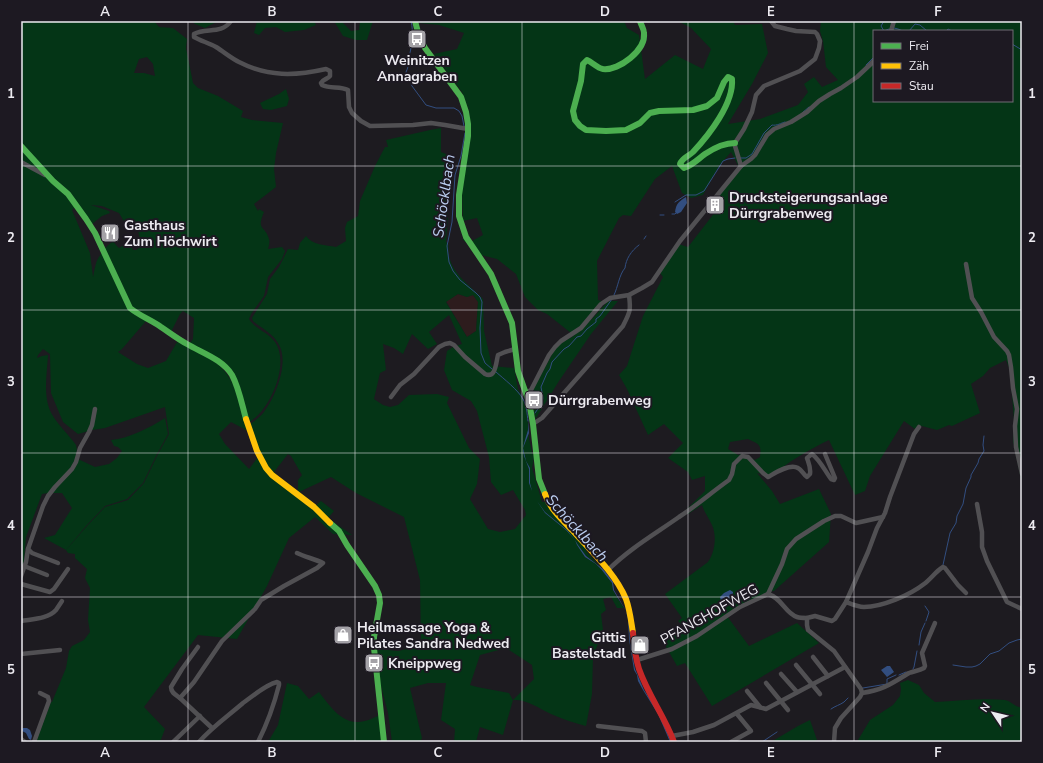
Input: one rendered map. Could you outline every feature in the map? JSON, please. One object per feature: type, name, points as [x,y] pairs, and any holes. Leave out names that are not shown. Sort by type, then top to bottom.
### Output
[{"type":"street","points":[[231,21],[224,28],[201,31],[194,34],[194,37],[225,52],[231,58],[240,63],[256,69],[289,75],[328,69],[330,71],[330,76],[322,81],[322,85],[326,87],[345,88],[348,90],[349,107],[352,113],[361,121],[370,126],[401,126],[431,123],[468,129]]},
{"type":"street","points":[[415,21],[419,36],[425,48],[461,97],[466,112],[468,129],[459,195],[459,216],[466,237],[491,274],[512,325],[518,371],[526,393],[533,424],[541,488],[558,516],[608,570],[622,591],[632,619],[639,667],[645,683],[663,715],[673,739],[714,725],[750,706],[766,709],[845,667]]},
{"type":"street","points":[[640,21],[644,33],[643,41],[629,60],[622,64],[602,69],[587,60],[583,64],[581,81],[574,111],[575,120],[586,130],[626,130],[640,123],[650,113],[659,111],[693,110],[708,106],[717,98],[725,79],[728,77],[732,79],[733,82],[724,109],[717,122],[690,155],[681,161],[680,164],[684,168],[692,166],[706,153],[730,143],[735,143]]},
{"type":"street","points":[[741,166],[735,143],[752,112],[756,95],[764,86],[800,71],[809,65],[815,59],[819,48],[819,36],[815,32],[796,31],[775,26],[771,21]]},
{"type":"street","points":[[526,393],[531,390],[549,355],[558,344],[581,328],[601,304],[610,298],[628,295],[652,282],[680,242],[741,166],[755,155],[764,139],[770,132],[798,118],[830,94],[857,77],[873,62]]},
{"type":"street","points":[[21,146],[53,181]]},
{"type":"street","points":[[21,162],[41,172],[68,194],[95,233],[130,308],[184,343],[219,361],[226,368],[237,386],[256,449],[266,467],[272,475],[323,515],[339,531],[375,586],[379,595],[380,603],[374,637],[374,648],[384,742]]},
{"type":"street","points":[[966,264],[972,298],[994,337],[1008,351],[1016,409],[1016,447],[1022,474]]},
{"type":"street","points":[[533,424],[542,418],[623,326],[629,314],[630,306],[628,295]]},
{"type":"street","points":[[391,397],[400,385],[414,374],[439,347],[444,344],[454,344],[465,357],[488,375],[491,375],[494,371],[498,355],[515,349]]},
{"type":"street","points":[[21,576],[28,549],[48,496],[54,487],[69,473],[76,462],[80,448],[92,425],[96,410]]},
{"type":"street","name":"PFANGHOFWEG","points":[[768,594],[777,598],[793,615],[807,618],[815,616],[832,621],[835,619],[846,602],[877,528],[885,513],[914,434],[919,427]]},
{"type":"street","points":[[608,570],[657,531],[729,480],[734,464],[742,456],[748,457],[768,477],[779,471],[794,466],[798,467],[804,475],[807,476],[810,474],[810,466],[807,458],[812,454],[831,479],[834,480],[835,478],[825,454]]},
{"type":"street","points":[[977,504],[982,532],[982,547],[987,561],[1007,602],[1022,610]]},
{"type":"street","name":"PFANGHOFWEG","points":[[637,660],[672,649],[697,636],[740,607],[768,594],[787,550],[796,540],[811,529],[835,516],[841,516],[856,523],[883,517]]},
{"type":"street","points":[[28,549],[32,553],[58,563]]},
{"type":"street","points":[[180,698],[194,682],[222,641],[255,609],[261,600],[323,564],[297,553]]},
{"type":"street","points":[[24,566],[47,575]]},
{"type":"street","points":[[846,602],[862,608],[889,602],[908,594],[925,583],[943,567],[966,593]]},
{"type":"street","points":[[21,584],[50,592],[54,589],[68,569]]},
{"type":"street","points":[[21,621],[46,616],[56,610],[62,601]]},
{"type":"street","points":[[807,618],[808,630],[834,651],[861,689],[862,693]]},
{"type":"street","points":[[834,742],[835,728],[841,718],[862,693],[883,688],[910,673],[924,668],[925,666],[922,653],[936,623]]},
{"type":"street","points":[[198,647],[170,687],[174,694],[212,728]]},
{"type":"street","points":[[21,654],[60,650]]},
{"type":"street","points":[[813,657],[828,676]]},
{"type":"street","points":[[796,665],[820,694]]},
{"type":"street","points":[[781,674],[797,692]]},
{"type":"street","points":[[199,742],[212,728],[269,685],[277,682],[279,685],[271,712],[258,742]]},
{"type":"street","points":[[766,682],[788,710]]},
{"type":"street","points":[[747,691],[760,707]]},
{"type":"street","points":[[34,742],[49,701],[48,697],[40,693]]},
{"type":"street","points":[[731,742],[751,730],[737,714]]},
{"type":"street","points":[[173,742],[200,716]]},
{"type":"street","points":[[598,726],[642,731],[646,733],[646,742]]},
{"type":"street","points":[[21,739],[25,742]]},
{"type":"shaded area","points":[[458,294],[467,297],[473,295],[478,302],[476,331],[467,337],[446,301]]},
{"type":"green space","points":[[21,21],[154,21],[159,27],[173,28],[187,39],[186,48],[193,83],[198,88],[218,96],[243,111],[241,117],[252,120],[283,123],[274,169],[276,187],[254,204],[258,211],[259,209],[264,212],[261,225],[269,239],[268,249],[282,247],[285,251],[282,259],[268,277],[264,296],[249,319],[275,342],[279,351],[279,373],[271,396],[258,415],[250,422],[230,371],[190,343],[193,339],[194,318],[183,311],[171,332],[141,314],[131,305],[105,248],[113,241],[119,248],[129,242],[133,250],[136,250],[142,246],[138,231],[140,229],[139,227],[135,226],[131,221],[125,223],[119,213],[102,206],[91,205],[109,211],[110,213],[102,216],[92,224],[78,205],[79,203],[72,210],[90,253],[93,277],[98,259],[101,254],[104,254],[125,302],[146,321],[118,352],[137,364],[148,368],[166,361],[177,342],[215,362],[228,376],[233,385],[248,431],[231,422],[219,434],[225,444],[249,469],[258,457],[250,424],[261,416],[269,405],[277,388],[282,369],[283,359],[276,339],[253,321],[252,318],[267,294],[270,279],[279,267],[288,249],[298,250],[300,243],[306,236],[315,243],[336,247],[346,241],[345,228],[347,222],[358,216],[360,201],[375,166],[385,147],[388,147],[386,140],[441,128],[441,152],[456,158],[448,180],[446,242],[448,243],[449,256],[458,275],[483,299],[484,331],[492,366],[514,368],[518,389],[527,411],[529,439],[534,457],[532,468],[542,502],[546,502],[599,566],[583,553],[585,557],[602,569],[612,583],[613,590],[624,608],[617,608],[611,597],[603,599],[606,610],[601,614],[603,630],[593,657],[592,694],[586,726],[559,718],[528,702],[513,700],[503,735],[480,727],[476,742],[454,742],[455,729],[441,720],[446,683],[428,683],[410,688],[422,738],[421,740],[423,742],[392,742],[388,713],[380,682],[377,649],[398,651],[421,646],[420,580],[404,517],[356,493],[331,477],[299,492],[315,506],[321,501],[334,511],[328,518],[352,535],[333,534],[315,517],[289,538],[267,586],[237,639],[198,635],[144,707],[165,729],[160,742],[36,742],[66,668],[69,651],[72,646],[84,640],[90,632],[88,620],[90,588],[85,578],[87,569],[75,558],[75,554],[68,553],[66,550],[105,507],[128,500],[144,483],[169,434],[165,407],[105,428],[78,434],[63,422],[51,393],[50,354],[43,349],[37,358],[48,355],[46,386],[47,402],[55,420],[76,445],[77,452],[72,465],[63,477],[48,493],[42,494],[26,537],[24,561],[21,571]],"holes":[[[147,57],[153,64],[155,76],[144,73],[134,73],[139,59]],[[458,294],[467,297],[473,295],[478,302],[476,331],[467,337],[446,302]],[[449,315],[462,344],[447,351],[444,370],[452,390],[471,401],[477,411],[489,457],[491,482],[501,495],[513,490],[525,510],[526,515],[515,529],[500,532],[488,529],[470,499],[477,484],[480,459],[469,448],[447,403],[449,397],[437,394],[409,395],[398,405],[390,407],[383,405],[374,399],[380,373],[386,370],[383,344],[394,348],[403,354],[412,334],[428,349],[437,344],[429,332]],[[288,454],[291,456],[302,475],[298,480],[298,492],[274,472]],[[506,648],[532,665],[534,679],[513,700],[509,693],[470,685],[480,655]]]},
{"type":"green space","points":[[192,21],[218,21],[205,28],[195,24]]},
{"type":"green space","points":[[257,21],[314,21],[316,25],[304,30],[285,32],[276,27],[265,28],[259,35],[254,33]]},
{"type":"green space","points":[[334,21],[343,21],[343,23],[351,31],[359,30],[360,21],[373,21],[367,40],[356,40],[343,36]]},
{"type":"green space","points":[[418,21],[624,21],[627,28],[639,35],[645,79],[675,55],[703,69],[711,49],[691,28],[678,21],[733,21],[735,25],[762,24],[768,53],[752,84],[728,124],[760,119],[798,105],[808,92],[804,84],[814,77],[822,87],[838,80],[826,67],[823,41],[820,31],[821,21],[1022,21],[1022,484],[1013,441],[1014,420],[1010,370],[1006,360],[990,368],[983,376],[971,384],[980,413],[952,426],[949,425],[937,430],[918,425],[915,429],[904,421],[870,476],[865,491],[855,495],[829,440],[799,456],[770,476],[757,473],[772,491],[780,504],[819,489],[831,514],[829,542],[774,591],[767,592],[727,616],[749,646],[797,623],[819,643],[712,706],[685,663],[677,666],[664,643],[685,628],[678,621],[682,618],[665,594],[708,562],[714,549],[714,529],[702,505],[688,514],[683,513],[705,491],[705,476],[692,480],[688,472],[668,458],[683,443],[664,424],[648,435],[619,375],[627,366],[643,316],[663,277],[660,273],[678,244],[688,247],[719,207],[714,198],[739,167],[731,152],[719,166],[703,195],[691,198],[682,193],[672,166],[655,179],[631,216],[623,215],[619,218],[597,261],[598,300],[602,301],[582,325],[571,333],[547,314],[538,310],[525,297],[516,274],[497,259],[481,255],[462,239],[469,239],[472,241],[483,235],[477,218],[463,221],[462,192],[471,129],[469,110],[462,92],[434,54],[457,49],[464,33],[439,25],[419,23]],"holes":[[[748,439],[757,444],[761,450],[760,457],[755,460],[742,454],[738,455],[728,449],[730,442]]]},
{"type":"green space","points":[[286,89],[289,99],[287,106],[271,110],[263,109],[260,103]]},
{"type":"green space","points":[[608,301],[618,301],[591,334],[536,418],[534,410],[539,399],[538,393],[533,390],[556,347],[572,337],[592,319]]},
{"type":"green space","points":[[165,418],[168,434],[143,483],[127,499],[105,506],[66,550],[44,538],[55,535],[72,508],[62,493],[51,493],[78,459],[95,467],[109,464],[117,458],[122,451],[118,447],[114,446],[111,440],[139,432]]},
{"type":"green space","points":[[908,680],[919,685],[924,693],[935,702],[996,699],[1005,700],[1022,708],[1022,742],[859,742],[858,740],[870,720],[893,705],[900,696],[900,683]]},
{"type":"green space","points":[[287,683],[298,686],[309,699],[319,692],[336,712],[346,720],[358,722],[369,720],[380,715],[381,742],[268,742],[278,725]]},
{"type":"green space","points":[[810,720],[817,740],[812,742],[771,742],[798,726]]},
{"type":"water","points":[[686,197],[687,203],[681,212],[677,214],[675,212],[677,205]]},
{"type":"water","points":[[528,420],[529,433],[523,448],[528,430]]},
{"type":"water","points":[[523,448],[526,461],[530,468],[530,483],[532,491],[529,483],[529,469],[524,456]]},
{"type":"water","points":[[537,501],[545,512],[567,530],[575,540],[566,530],[545,513]]},
{"type":"water","points":[[575,540],[586,556],[603,569],[613,582],[614,590],[626,611],[613,590],[612,583],[596,564],[585,557]]},
{"type":"water","points":[[730,590],[733,592],[733,596],[724,603],[721,601],[720,597]]},
{"type":"water","points":[[626,611],[629,619],[630,643],[635,669],[644,690],[659,713],[671,742],[658,714],[638,681],[634,670],[629,639],[628,619]]},
{"type":"water","points":[[887,666],[890,666],[894,672],[887,677],[881,670]]},
{"type":"water","points":[[23,728],[30,730],[32,736],[31,740],[26,733],[22,731]]},
{"type":"waterway","name":"Schöcklbach","points":[[411,21],[412,39],[406,72],[412,86],[426,105],[436,108],[454,108],[459,111],[462,116],[464,126]]},
{"type":"waterway","points":[[883,30],[881,26],[884,21]]},
{"type":"waterway","points":[[910,30],[915,24],[920,25],[926,30]]},
{"type":"waterway","points":[[894,28],[900,30]]},
{"type":"waterway","points":[[1013,45],[1022,50]]},
{"type":"waterway","points":[[866,65],[873,58]]},
{"type":"waterway","points":[[802,113],[809,107]]},
{"type":"waterway","points":[[740,158],[746,158],[752,154],[764,133],[772,125],[785,122]]},
{"type":"waterway","name":"Schöcklbach","points":[[465,133],[461,156],[455,175],[452,222],[447,246],[449,262],[453,271],[460,280],[480,297],[482,302],[480,328],[481,353],[485,363],[492,369]]},
{"type":"waterway","points":[[675,202],[686,195],[696,195],[704,191],[723,161],[735,158]]},
{"type":"waterway","points":[[672,214],[676,213]]},
{"type":"waterway","points":[[614,295],[628,258],[639,245]]},
{"type":"waterway","points":[[535,413],[542,403],[543,398],[541,387],[552,362],[577,337],[581,336],[596,322],[596,319],[600,316],[612,299]]},
{"type":"waterway","name":"Schöcklbach","points":[[496,372],[514,388],[523,399],[528,421]]},
{"type":"waterway","points":[[943,565],[950,533],[956,523],[957,516],[963,504],[966,488],[984,451],[984,436]]},
{"type":"waterway","points":[[925,606],[929,612],[926,621]]},
{"type":"waterway","points":[[919,645],[921,632],[925,623]]},
{"type":"waterway","points":[[953,665],[966,667],[976,666],[990,654],[999,651],[1009,643],[1022,639]]},
{"type":"waterway","points":[[913,669],[917,651]]},
{"type":"waterway","points":[[899,675],[906,672]]},
{"type":"waterway","points":[[863,688],[887,684],[887,679],[896,675]]},
{"type":"waterway","points":[[831,709],[848,698]]},
{"type":"waterway","points":[[762,742],[777,732]]},
{"type":"traffic: fast","points":[[415,21],[419,36],[425,48],[461,97],[466,112],[468,136],[459,195],[459,216],[466,237],[491,274],[512,323],[518,371],[529,402],[539,479],[545,494]]},
{"type":"traffic: fast","points":[[640,21],[644,32],[641,46],[624,63],[609,69],[603,69],[587,60],[583,64],[581,81],[573,111],[575,120],[586,130],[626,130],[640,123],[650,113],[659,111],[693,110],[707,106],[717,98],[724,82],[728,77],[732,79],[732,88],[725,108],[706,137],[680,164],[684,168],[687,167],[716,148],[735,143]]},
{"type":"traffic: fast","points":[[21,146],[53,181],[68,194],[86,219],[95,233],[130,308],[211,357],[228,369],[238,391],[246,419]]},
{"type":"traffic: fast","points":[[330,523],[339,531],[375,586],[379,595],[380,603],[374,637],[374,648],[384,742]]},
{"type":"traffic: slow","points":[[246,419],[257,451],[266,468],[272,475],[314,507],[330,523]]},
{"type":"traffic: slow","points":[[545,494],[550,505],[557,514],[616,580],[626,599],[633,633]]},
{"type":"traffic: jam","points":[[633,633],[639,669],[674,742]]},
{"type":"place","name":"Weinitzen Annagraben","points":[[417,39]]},
{"type":"place","name":"Drucksteigerungsanlage Dürrgrabenweg","points":[[715,205]]},
{"type":"place","name":"Gasthaus Zum Höchwirt","points":[[110,233]]},
{"type":"place","name":"Dürrgrabenweg","points":[[534,400]]},
{"type":"place","name":"Heilmassage Yoga & Pilates Sandra Nedwed","points":[[343,635]]},
{"type":"place","name":"Gittis Bastelstadl","points":[[640,645]]},
{"type":"place","name":"Kneippweg","points":[[374,663]]}]
